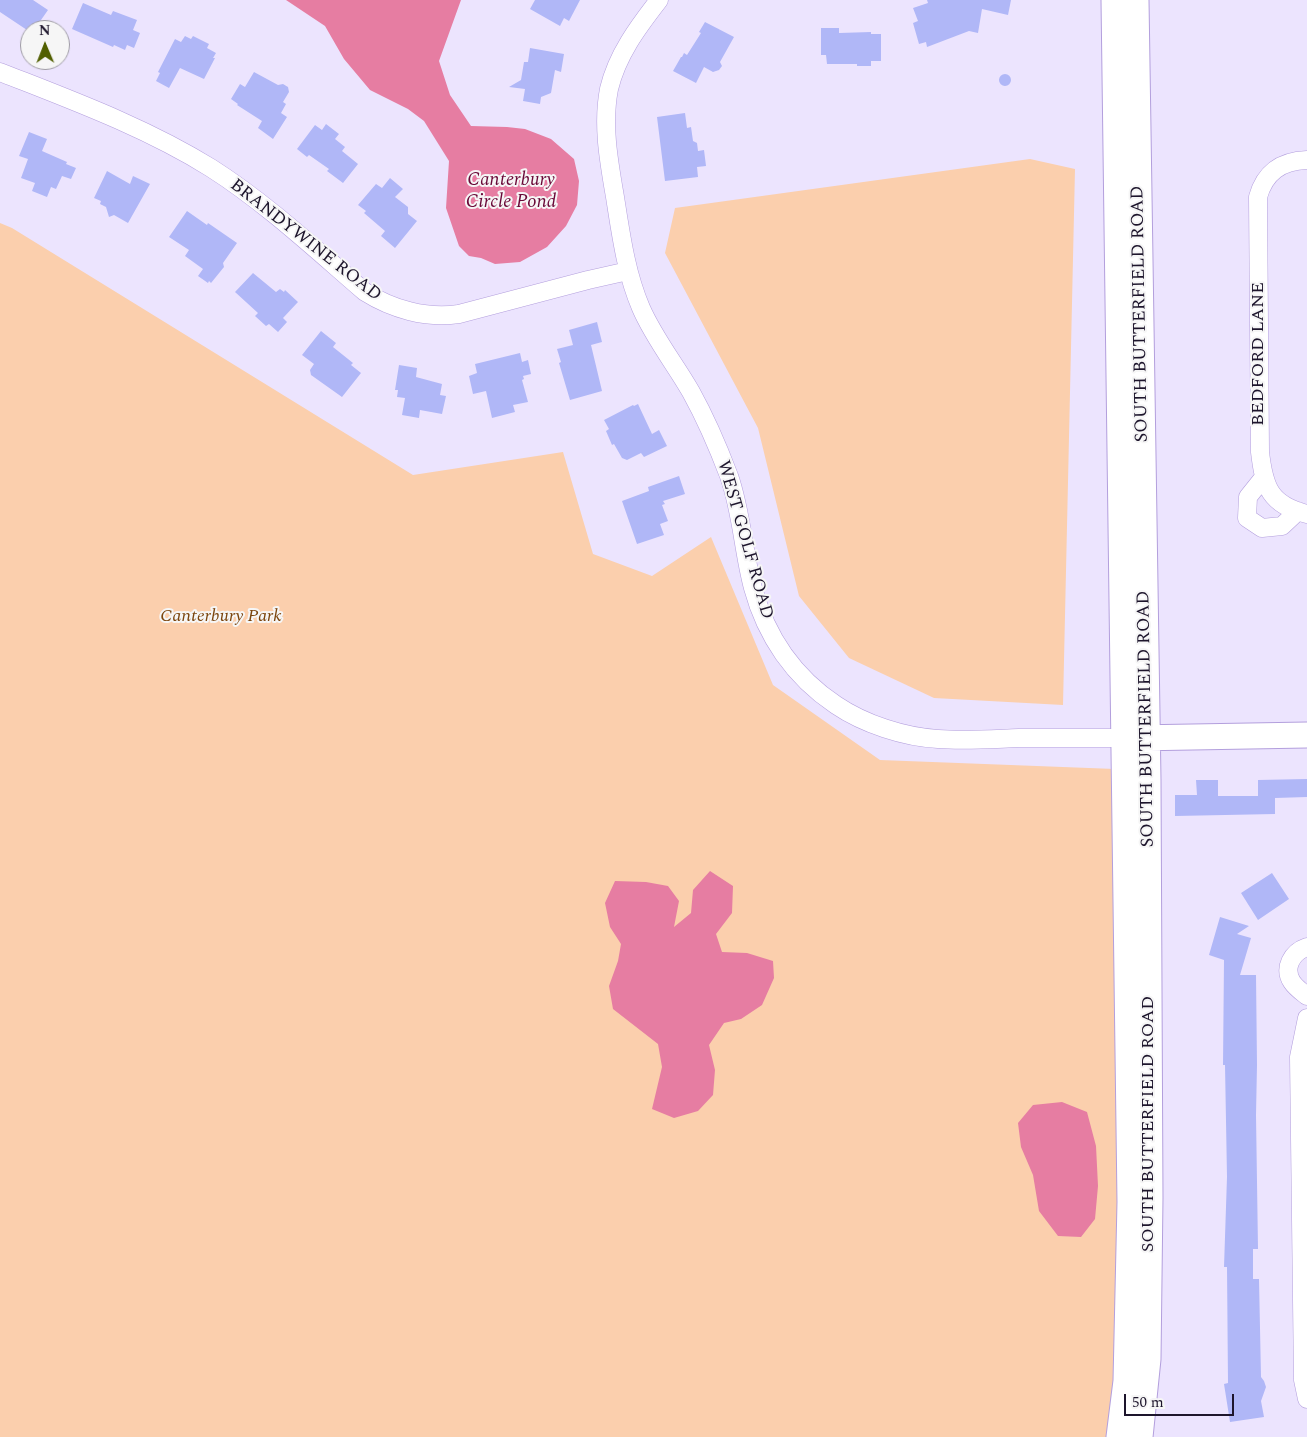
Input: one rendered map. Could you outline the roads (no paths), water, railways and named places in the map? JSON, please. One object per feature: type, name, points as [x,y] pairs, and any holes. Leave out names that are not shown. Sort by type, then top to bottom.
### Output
[{"type":"main road","name":"SOUTH BUTTERFIELD ROAD","points":[[1114,0],[1149,1301],[1148,1359],[1140,1437]]},
{"type":"main road","name":"SOUTH BUTTERFIELD ROAD","points":[[1119,1437],[1126,1381],[1130,1202],[1135,738],[1136,0]]},
{"type":"main road","name":"WEST GOLF ROAD","points":[[1135,738],[1307,735]]},
{"type":"street","name":"WEST GOLF ROAD","points":[[659,0],[629,40],[617,64],[610,89],[606,118],[608,152],[623,249],[628,271],[641,307],[655,335],[690,391],[709,426],[730,479],[741,520],[755,594],[774,642],[794,668],[811,685],[836,705],[863,720],[891,730],[936,739],[1135,738]]},
{"type":"street","name":"BRANDYWINE ROAD","points":[[0,72],[88,107],[134,128],[211,169],[283,221],[365,292],[399,309],[429,315],[448,316],[628,271]]},
{"type":"street","name":"BEDFORD LANE","points":[[1302,512],[1292,510],[1269,491],[1264,478],[1260,452],[1258,197],[1262,185],[1270,173],[1280,166],[1295,160],[1307,160]]},
{"type":"street","points":[[1264,478],[1248,497],[1246,518],[1262,528],[1282,526],[1302,512]]},
{"type":"street","points":[[1307,947],[1296,953],[1291,959],[1288,972],[1293,984],[1307,996]]},
{"type":"street","points":[[1307,1018],[1299,1057],[1303,1380],[1307,1399]]},
{"type":"water","name":"Canterbury Circle Pond","points":[[286,0],[461,0],[439,61],[450,95],[471,126],[525,129],[551,139],[574,159],[579,181],[577,205],[566,226],[547,247],[520,262],[495,264],[481,258],[469,256],[459,246],[446,208],[449,161],[424,121],[408,109],[370,90],[344,59],[325,26]]},
{"type":"water","points":[[710,871],[733,886],[732,913],[716,934],[722,952],[747,953],[773,961],[774,978],[762,1005],[741,1019],[724,1023],[709,1045],[715,1070],[713,1095],[698,1111],[674,1118],[652,1109],[662,1067],[658,1044],[613,1009],[609,986],[618,961],[621,944],[610,927],[605,903],[615,881],[646,882],[668,886],[679,901],[674,927],[691,913],[693,890]]},
{"type":"water","points":[[1062,1102],[1087,1112],[1096,1146],[1098,1186],[1095,1219],[1081,1237],[1058,1236],[1039,1211],[1033,1175],[1021,1147],[1018,1123],[1033,1105]]},
{"type":"park label","name":"Canterbury Park","points":[[221,617]]}]
